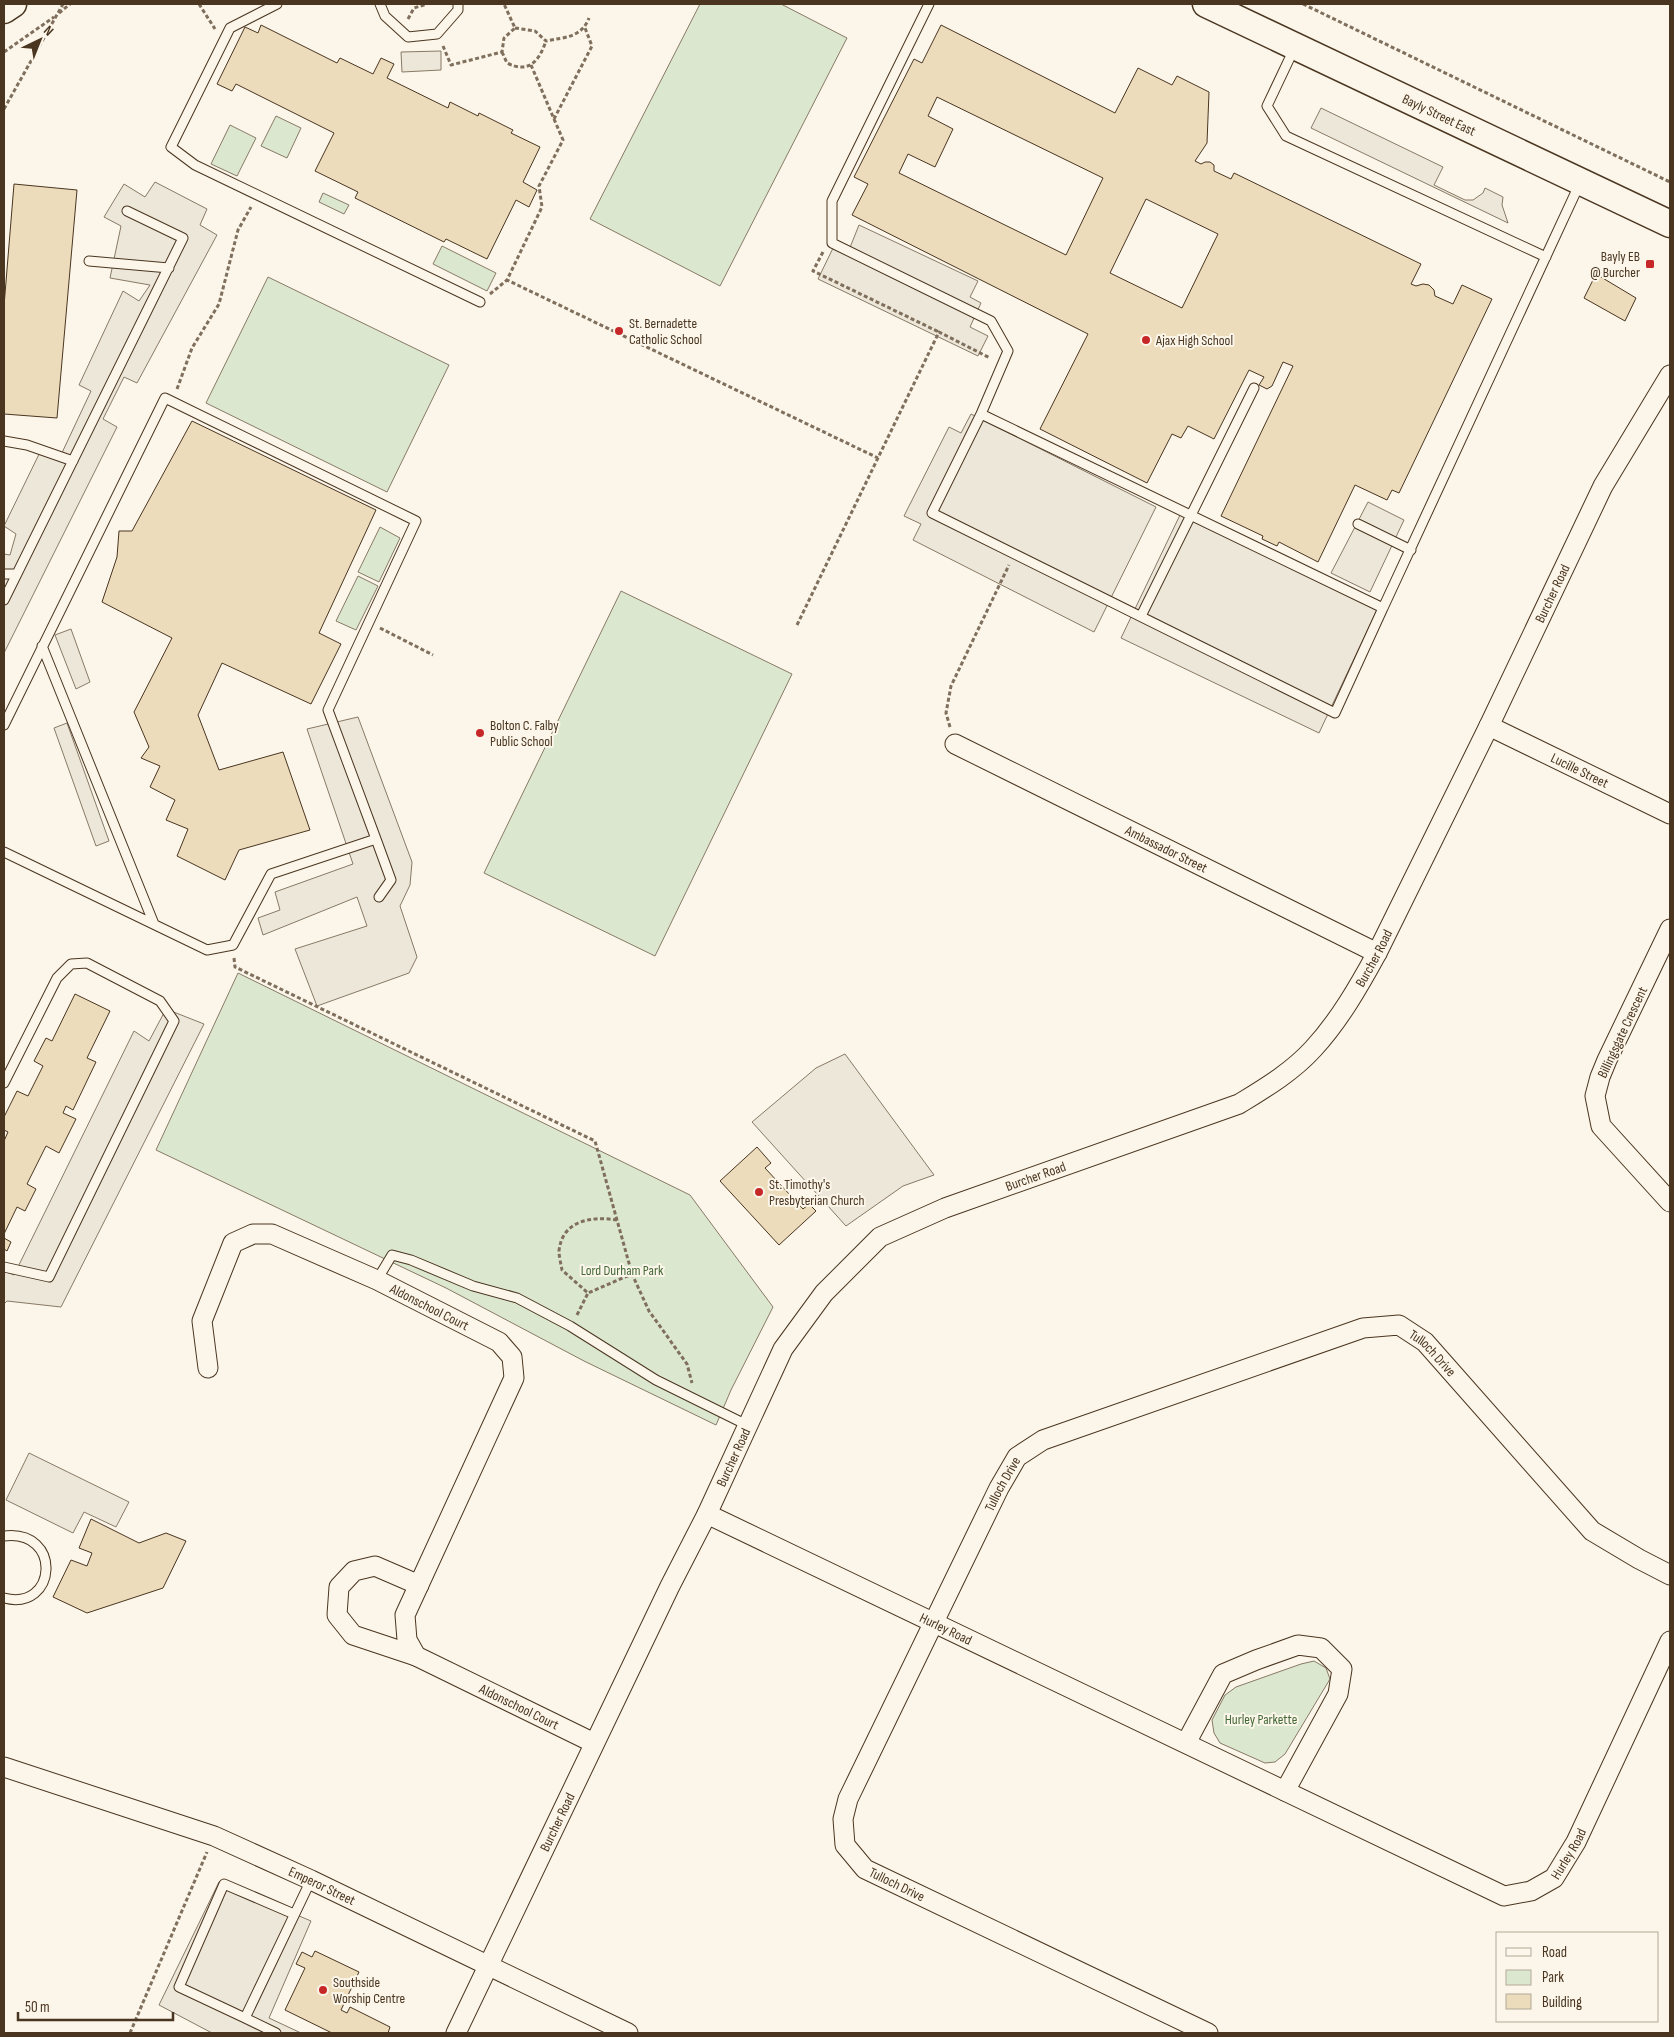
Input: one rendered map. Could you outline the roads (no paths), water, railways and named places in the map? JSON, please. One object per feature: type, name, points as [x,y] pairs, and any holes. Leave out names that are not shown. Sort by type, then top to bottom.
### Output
[{"type":"main road","points":[[4,10],[13,4]]},
{"type":"main road","name":"Bayly Street East","points":[[1206,4],[1670,224]]},
{"type":"street","name":"Burcher Road","points":[[456,2033],[594,1743],[707,1514],[783,1350],[824,1293],[880,1237],[945,1208],[1239,1104],[1278,1079],[1313,1050],[1357,989],[1377,953],[1489,726],[1603,486],[1670,375]]},
{"type":"street","name":"Lucille Street","points":[[1489,726],[1670,814]]},
{"type":"street","name":"Ambassador Street","points":[[955,744],[1377,953]]},
{"type":"street","name":"Billingsgate Crescent","points":[[1670,929],[1607,1060],[1595,1096],[1601,1126],[1670,1202]]},
{"type":"street","name":"Aldonschool Court","points":[[208,1368],[202,1321],[233,1243],[253,1234],[272,1234],[377,1280],[499,1342],[512,1357],[514,1378],[405,1615],[406,1640],[416,1656]]},
{"type":"street","name":"Tulloch Drive","points":[[1208,2033],[865,1869],[844,1845],[843,1819],[848,1799],[1017,1457],[1043,1440],[1363,1328],[1399,1325],[1425,1342],[1592,1531],[1670,1575]]},
{"type":"street","name":"Hurley Road","points":[[707,1514],[1504,1896],[1531,1891],[1554,1878],[1576,1842],[1670,1641]]},
{"type":"street","name":"Aldonschool Court","points":[[419,1584],[375,1566],[354,1571],[339,1587],[337,1615],[353,1634],[416,1656],[594,1743]]},
{"type":"street","points":[[1186,1743],[1223,1674],[1298,1645],[1321,1648],[1342,1669],[1338,1694],[1284,1791]]},
{"type":"street","name":"Emperor Street","points":[[4,1767],[214,1836],[311,1880],[628,2033]]},
{"type":"lane","points":[[278,4],[230,28],[171,147],[196,165],[480,302]]},
{"type":"lane","points":[[380,4],[385,16],[408,37],[437,34],[458,10],[458,4]]},
{"type":"lane","points":[[930,4],[832,201],[832,243],[990,321],[1008,351],[981,414],[932,513],[1335,713],[1580,182]]},
{"type":"lane","points":[[1295,46],[1267,106],[1286,136],[1546,257]]},
{"type":"lane","points":[[4,600],[183,238],[127,211]]},
{"type":"lane","points":[[89,261],[169,268]]},
{"type":"lane","points":[[1141,616],[1254,388]]},
{"type":"lane","points":[[4,725],[165,398],[172,401],[416,521],[328,710],[391,880],[379,897]]},
{"type":"lane","points":[[981,414],[1383,608]]},
{"type":"lane","points":[[4,441],[28,445],[73,461]]},
{"type":"lane","points":[[1358,524],[1411,550]]},
{"type":"lane","points":[[4,574],[16,574]]},
{"type":"lane","points":[[42,646],[154,924]]},
{"type":"lane","points":[[4,852],[207,950],[232,945],[271,874],[376,839]]},
{"type":"lane","points":[[4,1083],[57,978],[71,964],[87,963],[160,1001],[174,1021],[49,1277],[4,1267]]},
{"type":"lane","points":[[4,1070],[4,1083]]},
{"type":"lane","points":[[377,1280],[392,1255],[411,1260],[473,1286],[517,1298],[570,1326],[656,1380],[747,1425]]},
{"type":"lane","points":[[4,1536],[17,1534],[34,1542],[44,1556],[47,1574],[40,1589],[26,1598],[9,1600],[4,1598]]},
{"type":"lane","points":[[245,2018],[311,1880]]},
{"type":"lane","points":[[276,2033],[178,1987],[224,1884],[294,1914]]},
{"type":"place","name":"Bayly EB @ Burcher","points":[[1650,264]]},
{"type":"place","name":"St. Bernadette Catholic School","points":[[619,331]]},
{"type":"place","name":"Ajax High School","points":[[1146,340]]},
{"type":"place","name":"Bolton C. Falby Public School","points":[[480,733]]},
{"type":"place","name":"St. Timothy's Presbyterian Church","points":[[759,1192]]},
{"type":"place","name":"Southside Worship Centre","points":[[323,1990]]},
{"type":"park label","name":"Lord Durham Park","points":[[622,1270]]},
{"type":"park label","name":"Hurley Parkette","points":[[1261,1719]]}]
